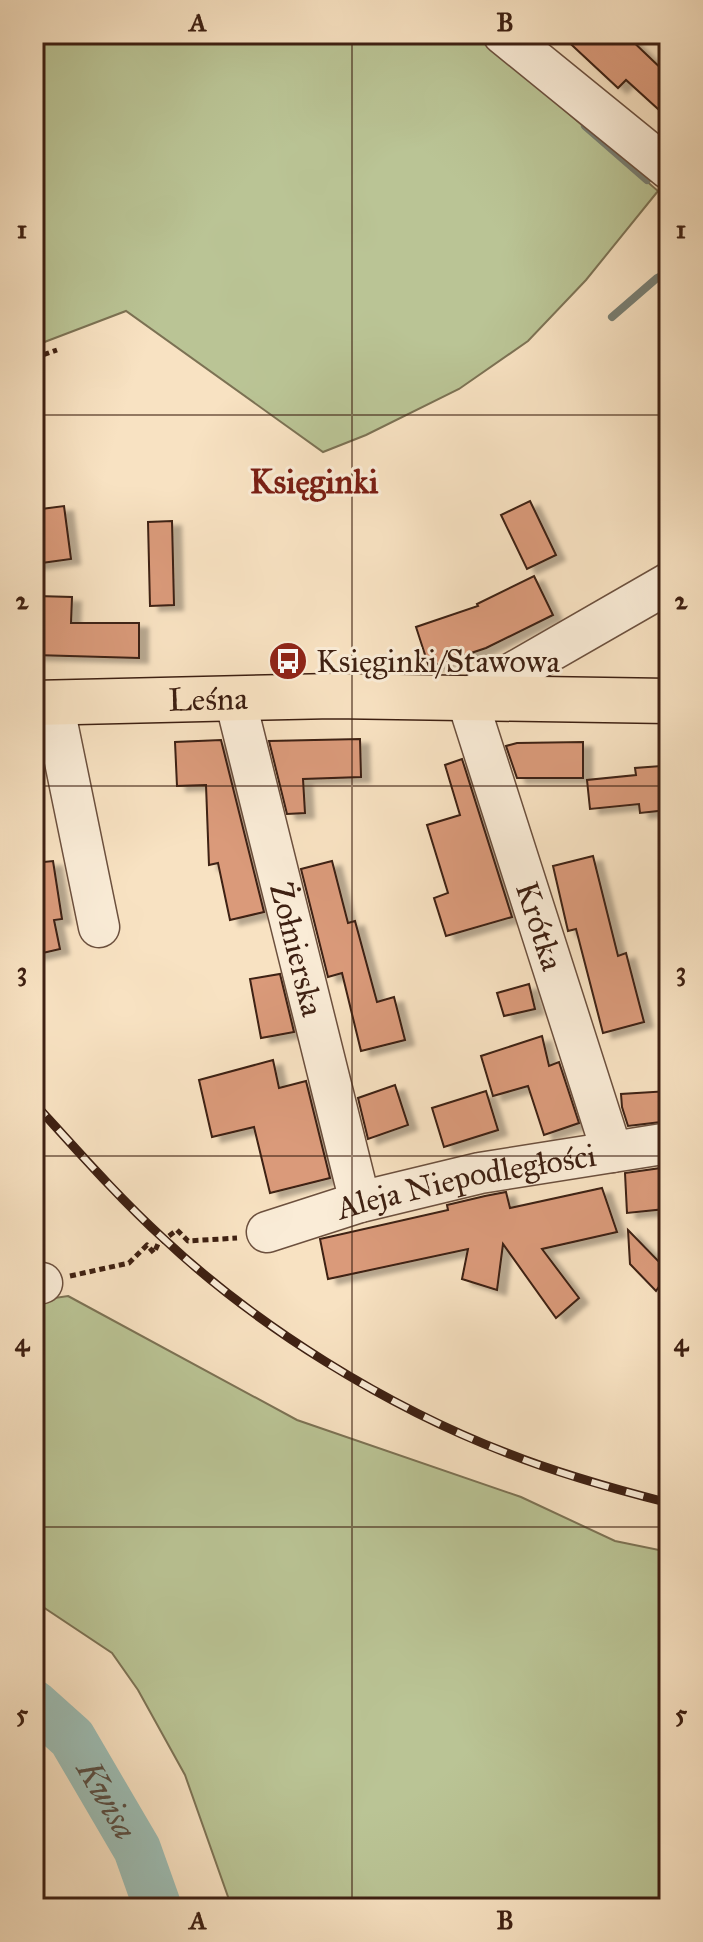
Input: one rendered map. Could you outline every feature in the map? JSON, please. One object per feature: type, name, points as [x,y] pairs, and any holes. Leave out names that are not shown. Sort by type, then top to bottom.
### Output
[{"type":"main road","name":"Leśna","points":[[44,703],[333,696],[669,701]]},
{"type":"street","points":[[503,34],[669,169]]},
{"type":"street","points":[[467,699],[669,583]]},
{"type":"street","name":"Żołnierska","points":[[235,699],[360,1202]]},
{"type":"street","name":"Krótka","points":[[467,699],[612,1152]]},
{"type":"street","points":[[44,703],[99,927]]},
{"type":"street","name":"Aleja Niepodległości","points":[[267,1232],[360,1202],[480,1173],[669,1143]]},
{"type":"path","points":[[34,358],[57,350]]},
{"type":"path","points":[[38,1284],[129,1263],[147,1245],[154,1253],[158,1244],[177,1230],[188,1241],[234,1239],[267,1232]]},
{"type":"green space","points":[[34,34],[477,34],[658,191],[586,280],[528,341],[459,389],[366,435],[323,452],[126,311],[34,346]]},
{"type":"green space","points":[[68,1296],[297,1420],[521,1497],[615,1541],[669,1552],[669,1908],[232,1908],[185,1775],[138,1690],[112,1653],[34,1601],[34,1301]]},
{"type":"building","points":[[560,34],[625,34],[669,76],[669,119],[626,80],[618,88]]},
{"type":"building","points":[[530,501],[556,555],[527,569],[501,515]]},
{"type":"building","points":[[64,506],[71,559],[34,564],[34,510]]},
{"type":"building","points":[[172,521],[174,605],[150,606],[148,522]]},
{"type":"building","points":[[534,576],[553,615],[486,648],[429,667],[416,627],[478,606]]},
{"type":"building","points":[[37,596],[72,597],[71,623],[139,623],[139,658],[35,655]]},
{"type":"building","points":[[360,739],[361,777],[303,779],[305,813],[287,814],[269,741]]},
{"type":"building","points":[[221,740],[264,912],[230,920],[218,863],[209,865],[206,785],[177,786],[175,742]]},
{"type":"building","points":[[583,742],[583,778],[517,778],[506,746],[517,743]]},
{"type":"building","points":[[462,759],[512,917],[446,936],[434,898],[448,893],[427,825],[460,815],[445,765]]},
{"type":"building","points":[[661,766],[667,810],[640,813],[639,804],[590,809],[587,780],[636,775],[635,768]]},
{"type":"building","points":[[593,856],[618,956],[626,953],[644,1022],[603,1033],[576,929],[568,931],[553,866]]},
{"type":"building","points":[[53,861],[62,919],[54,920],[60,949],[34,955],[34,863]]},
{"type":"building","points":[[332,861],[348,923],[355,921],[377,1002],[394,997],[405,1040],[361,1051],[342,973],[328,977],[301,869]]},
{"type":"building","points":[[280,974],[294,1032],[261,1038],[250,979]]},
{"type":"building","points":[[529,984],[535,1009],[504,1016],[497,993]]},
{"type":"building","points":[[542,1036],[549,1066],[559,1062],[579,1123],[544,1135],[528,1086],[493,1096],[481,1056]]},
{"type":"building","points":[[273,1060],[279,1088],[306,1081],[330,1178],[270,1193],[254,1127],[212,1137],[199,1080]]},
{"type":"building","points":[[395,1085],[408,1125],[368,1139],[358,1098]]},
{"type":"building","points":[[486,1091],[498,1130],[444,1147],[432,1108]]},
{"type":"building","points":[[669,1091],[669,1121],[628,1126],[621,1094]]},
{"type":"building","points":[[661,1168],[665,1209],[627,1213],[625,1173]]},
{"type":"building","points":[[602,1188],[617,1232],[542,1249],[579,1298],[556,1318],[503,1244],[497,1290],[462,1279],[468,1249],[328,1279],[320,1239],[448,1210],[447,1205],[506,1192],[510,1208]]},
{"type":"building","points":[[628,1230],[669,1272],[656,1291],[630,1264]]},
{"type":"waterway","points":[[585,126],[647,180]]},
{"type":"waterway","points":[[612,317],[657,278],[669,272]]},
{"type":"waterway","name":"Kwisa","points":[[34,1704],[72,1738],[137,1849],[158,1908]]},
{"type":"railway","points":[[34,1103],[114,1190],[201,1272],[326,1362],[416,1413],[507,1453],[587,1481],[669,1503]]},
{"type":"place","name":"Księginki/Stawowa","points":[[288,661]]},
{"type":"district","name":"Księginki","points":[[314,481]]}]
